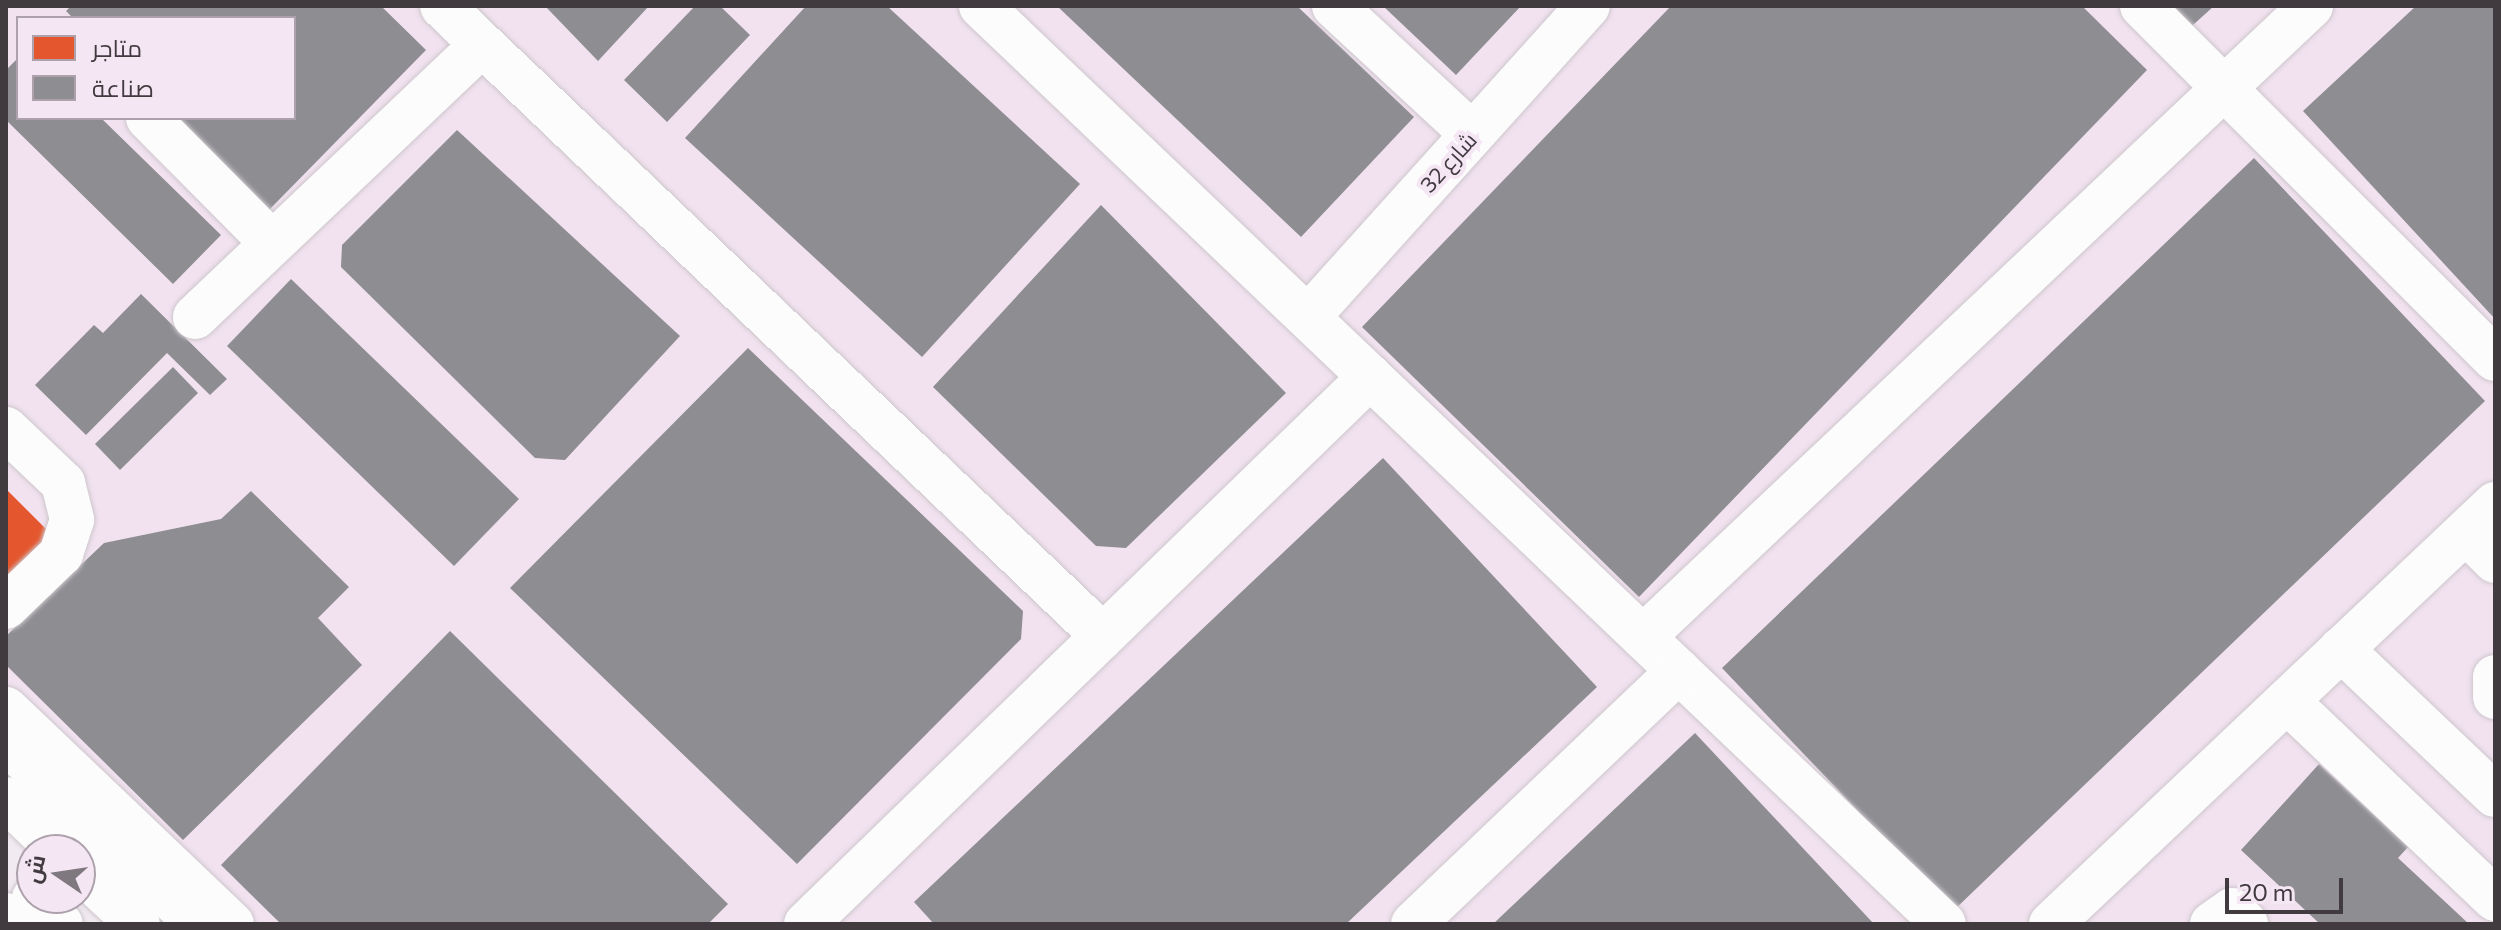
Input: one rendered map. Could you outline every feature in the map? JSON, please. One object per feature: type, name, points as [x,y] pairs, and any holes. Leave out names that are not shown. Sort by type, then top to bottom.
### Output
[{"type":"main road","points":[[442,6],[1103,636]]},
{"type":"main road","points":[[981,6],[1944,924]]},
{"type":"main road","points":[[1334,6],[1472,134]]},
{"type":"main road","name":"شارع 32","points":[[1308,317],[1588,6]]},
{"type":"main road","points":[[2142,6],[2495,359]]},
{"type":"main road","points":[[1643,637],[2311,6]]},
{"type":"main road","points":[[195,317],[482,45]]},
{"type":"main road","points":[[150,120],[271,242]]},
{"type":"main road","points":[[806,924],[1370,377]]},
{"type":"main road","points":[[6,429],[63,483],[72,520],[61,554],[6,607]]},
{"type":"main road","points":[[2051,924],[2341,649],[2485,532]]},
{"type":"main road","points":[[2341,649],[2495,795]]},
{"type":"main road","points":[[1413,924],[1679,671]]},
{"type":"main road","points":[[2495,677],[2495,697]]},
{"type":"main road","points":[[2287,701],[2495,899]]},
{"type":"main road","points":[[6,709],[232,924]]},
{"type":"main road","points":[[6,742],[198,924]]},
{"type":"main road","points":[[6,799],[42,834]]},
{"type":"main road","points":[[96,885],[138,924]]},
{"type":"main road","points":[[2212,924],[2232,910],[2246,924]]},
{"type":"main road","points":[[6,915],[15,924]]},
{"type":"shaded area","points":[[6,6],[2495,6],[2495,924],[231,924],[6,699]]},
{"type":"building: متاجر","points":[[6,489],[62,545],[6,602]]},
{"type":"building: صناعة","points":[[71,6],[381,6],[426,50],[268,211],[177,120],[296,120],[296,16],[71,16],[66,11]]},
{"type":"building: صناعة","points":[[545,6],[649,6],[598,61]]},
{"type":"building: صناعة","points":[[695,6],[720,6],[750,35],[667,122],[624,80]]},
{"type":"building: صناعة","points":[[806,6],[887,6],[1080,184],[922,357],[685,138]]},
{"type":"building: صناعة","points":[[1057,6],[1297,6],[1414,117],[1301,237]]},
{"type":"building: صناعة","points":[[1383,6],[1521,6],[1456,75]]},
{"type":"building: صناعة","points":[[1671,6],[2082,6],[2147,70],[1639,597],[1362,327]]},
{"type":"building: صناعة","points":[[2158,6],[2214,6],[2183,34]]},
{"type":"building: صناعة","points":[[2416,6],[2495,6],[2495,319],[2303,111]]},
{"type":"building: صناعة","points":[[16,60],[16,120],[103,120],[221,235],[173,284],[6,120],[6,70]]},
{"type":"building: صناعة","points":[[457,130],[680,336],[565,460],[535,458],[341,267],[342,245]]},
{"type":"building: صناعة","points":[[2254,158],[2485,401],[1953,911],[1722,668]]},
{"type":"building: صناعة","points":[[1101,205],[1286,393],[1126,548],[1096,546],[933,387]]},
{"type":"building: صناعة","points":[[291,279],[519,499],[454,566],[227,346]]},
{"type":"building: صناعة","points":[[141,294],[227,379],[210,395],[167,353],[86,435],[35,385],[94,325],[103,333]]},
{"type":"building: صناعة","points":[[748,348],[1023,611],[1021,639],[797,864],[510,588]]},
{"type":"building: صناعة","points":[[173,367],[198,393],[120,470],[95,444]]},
{"type":"building: صناعة","points":[[1383,458],[1597,687],[1346,924],[934,924],[914,902]]},
{"type":"building: صناعة","points":[[251,491],[349,587],[318,618],[362,665],[183,840],[6,665],[6,636],[104,543],[221,519]]},
{"type":"building: صناعة","points":[[450,631],[728,904],[708,924],[281,924],[221,865]]},
{"type":"building: صناعة","points":[[1695,733],[1874,924],[1493,924]]},
{"type":"building: صناعة","points":[[2319,764],[2408,847],[2398,858],[2469,924],[2320,924],[2241,850]]}]
